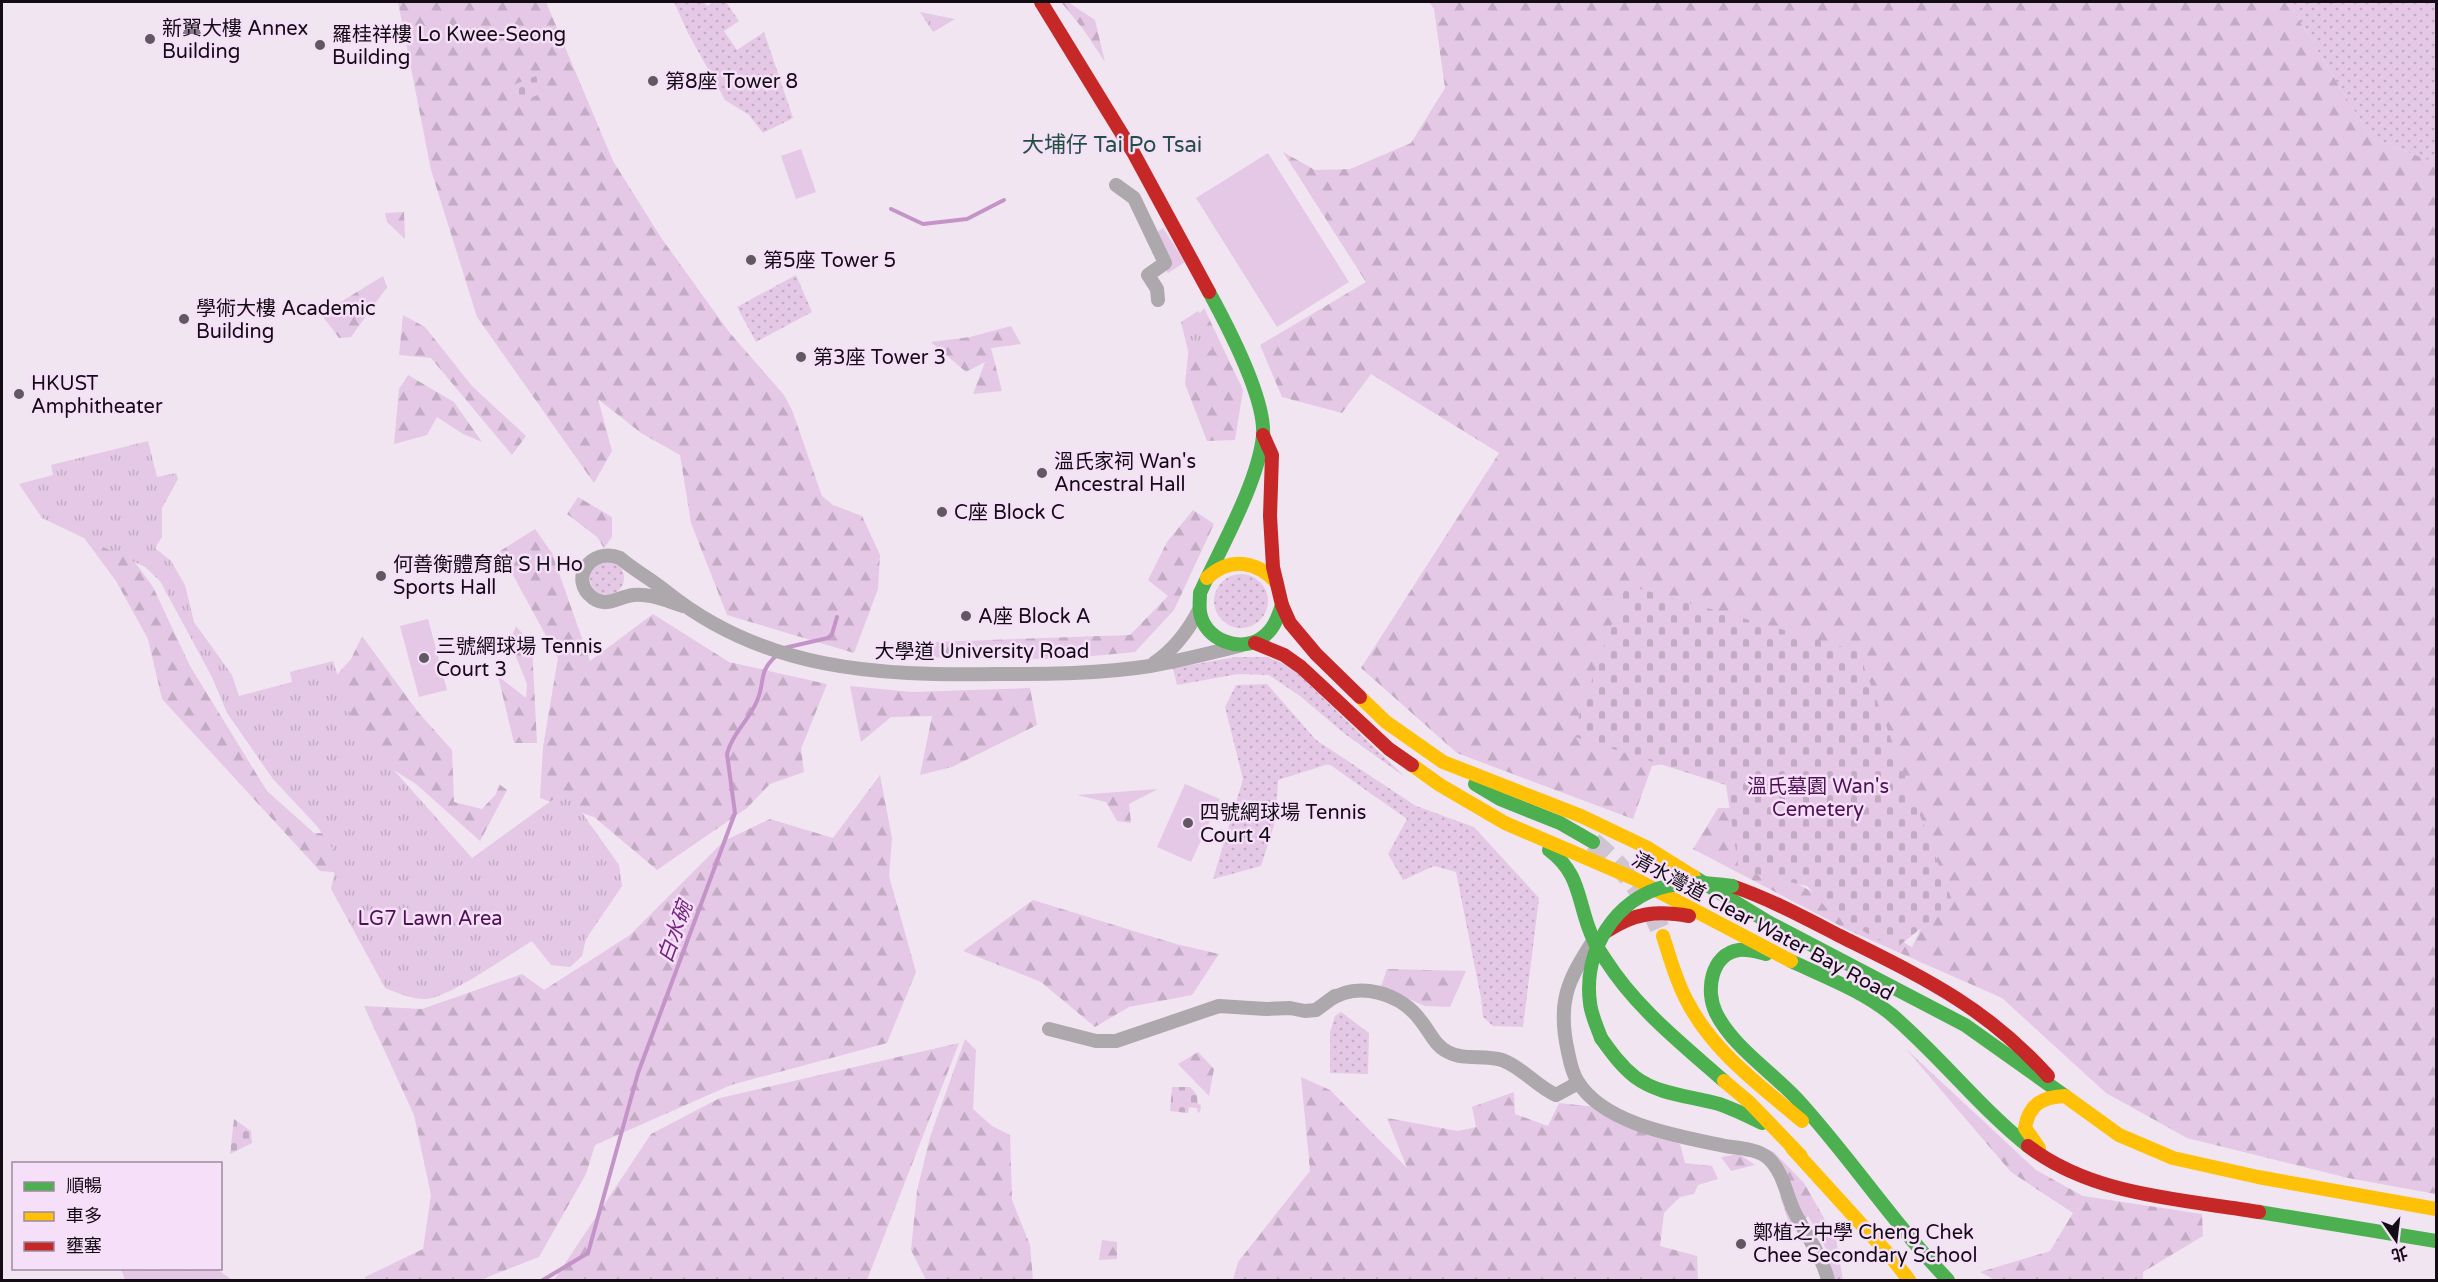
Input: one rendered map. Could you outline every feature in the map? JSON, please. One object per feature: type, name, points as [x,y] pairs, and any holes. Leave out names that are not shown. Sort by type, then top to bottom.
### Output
[{"type":"main road","name":"清水灣道 Clear Water Bay Road","points":[[1041,2],[1133,152],[1221,313],[1251,379],[1262,419],[1263,435],[1252,480],[1203,586],[1199,610],[1209,632],[1219,640],[1230,644],[1248,644],[1284,655],[1301,667],[1389,749],[1440,785],[1505,823],[1635,879],[1864,998],[1890,1014],[2014,1136],[2054,1164],[2086,1179],[2117,1188],[2436,1241]]},
{"type":"main road","name":"清水灣道 Clear Water Bay Road","points":[[1263,435],[1272,455],[1270,516],[1273,567],[1282,605],[1290,623],[1301,638],[1346,685],[1386,722],[1443,762],[1532,796],[1636,841],[1768,921],[1965,1025],[2119,1135],[2173,1158],[2258,1177],[2436,1209]]},
{"type":"main road","points":[[1203,586],[1219,568],[1240,562],[1259,567],[1277,583]]},
{"type":"main road","points":[[1248,644],[1272,631],[1280,617],[1282,605]]},
{"type":"main road","points":[[1443,762],[1482,789],[1560,823],[1593,842]]},
{"type":"main road","points":[[1505,823],[1554,853],[1569,867],[1593,941],[1647,1013],[1749,1102],[1801,1156],[1909,1281]]},
{"type":"main road","points":[[1801,1156],[1769,1128],[1749,1116],[1666,1092],[1641,1081],[1615,1059],[1601,1038],[1590,1006],[1589,970],[1595,949],[1606,929],[1628,904],[1659,887],[1693,881],[1732,886],[1781,906],[1917,974],[1976,1009],[2027,1050],[2065,1096]]},
{"type":"main road","points":[[1593,941],[1621,921],[1639,914],[1662,910],[1715,922]]},
{"type":"main road","points":[[1663,936],[1690,1008],[1710,1036],[1732,1059],[1805,1124],[1872,1195]]},
{"type":"main road","points":[[1791,961],[1757,951],[1738,950],[1731,953],[1718,964],[1711,978],[1712,1005],[1725,1026],[1777,1078],[1820,1126],[1906,1237],[1948,1281]]},
{"type":"main road","points":[[2054,1164],[2031,1138],[2025,1128],[2026,1118],[2032,1105],[2037,1101],[2065,1096]]},
{"type":"street","points":[[1116,185],[1134,198],[1165,263],[1148,275],[1157,289],[1158,300]]},
{"type":"street","name":"大學道 University Road","points":[[683,606],[633,595],[616,601],[599,602],[586,591],[583,575],[590,561],[604,554],[620,558],[683,606],[728,632],[767,648],[850,669],[893,673],[1055,674],[1150,666],[1248,644]]},
{"type":"street","points":[[616,601],[629,589],[632,581],[627,564]]},
{"type":"street","points":[[1150,666],[1170,652],[1190,627],[1199,610]]},
{"type":"street","points":[[1593,941],[1572,975],[1565,994],[1566,1040],[1570,1065],[1578,1083],[1608,1109],[1634,1122],[1693,1140],[1757,1152],[1768,1158],[1777,1169],[1794,1210],[1825,1268],[1828,1281]]},
{"type":"street","points":[[1049,1029],[1096,1041],[1116,1041],[1219,1006],[1316,1010],[1335,996],[1356,991],[1392,997],[1406,1005],[1441,1048],[1454,1056],[1503,1060],[1538,1086],[1556,1095],[1578,1083]]},
{"type":"green space","points":[[398,2],[546,2],[613,161],[662,239],[729,332],[784,395],[792,410],[822,496],[833,505],[862,516],[880,555],[878,589],[854,653],[727,615],[691,523],[680,455],[641,433],[598,399],[612,451],[594,483],[477,317],[431,170]]},
{"type":"green space","points":[[674,2],[704,2],[707,6],[714,2],[726,2],[739,21],[724,31],[737,50],[764,32],[793,118],[763,133],[749,115],[725,100],[688,33]]},
{"type":"green space","points":[[1061,2],[1068,2],[1095,20],[1105,62],[1083,29]]},
{"type":"green space","points":[[1429,2],[2288,2],[2371,138],[2436,163],[2436,1194],[2348,1178],[2187,1138],[2106,1093],[2002,998],[1848,930],[1693,849],[1718,808],[1742,808],[1769,868],[1912,947],[1928,914],[1725,754],[1652,766],[1633,819],[1457,753],[1361,668],[1499,453],[1371,374],[1342,413],[1282,397],[1260,345],[1366,282],[1283,152],[1315,170],[1350,169],[1411,143],[1445,88],[1434,9]]},
{"type":"green space","points":[[2288,2],[2436,2],[2436,163],[2371,138]]},
{"type":"green space","points":[[920,12],[955,19],[933,32]]},
{"type":"green space","points":[[536,76],[543,93],[520,102],[513,85]]},
{"type":"green space","points":[[801,149],[816,192],[796,199],[781,156]]},
{"type":"green space","points":[[1268,153],[1349,282],[1277,327],[1196,198]]},
{"type":"green space","points":[[404,212],[405,239],[387,222],[385,213]]},
{"type":"green space","points":[[1163,228],[1185,262],[1168,273],[1146,240]]},
{"type":"green space","points":[[796,275],[812,312],[756,342],[737,307]]},
{"type":"green space","points":[[383,276],[387,287],[351,337],[339,338],[321,314]]},
{"type":"green space","points":[[1204,308],[1243,390],[1235,440],[1207,441],[1185,384],[1191,326]]},
{"type":"green space","points":[[1198,311],[1203,317],[1212,350],[1189,355],[1181,322]]},
{"type":"green space","points":[[403,315],[425,327],[472,386],[526,436],[512,455],[431,358],[399,355]]},
{"type":"green space","points":[[1011,326],[1021,344],[991,348],[1002,391],[973,394],[985,362],[966,372],[931,342],[970,337]]},
{"type":"green space","points":[[408,375],[454,402],[482,442],[463,434],[437,417],[427,435],[394,444],[399,389]]},
{"type":"green space","name":"LG7 Lawn Area","points":[[148,441],[157,477],[176,473],[178,479],[162,508],[162,537],[155,548],[171,561],[185,585],[194,622],[232,675],[239,696],[292,682],[290,672],[333,661],[356,732],[372,753],[386,762],[472,858],[566,790],[619,865],[622,886],[586,939],[582,956],[570,967],[551,965],[532,941],[479,975],[435,997],[415,998],[385,988],[331,889],[338,856],[316,825],[273,779],[227,713],[212,677],[160,581],[145,567],[42,518],[19,484],[53,475],[51,465]]},
{"type":"green space","points":[[578,497],[612,517],[612,537],[604,548],[597,537],[567,514]]},
{"type":"green space","points":[[56,500],[104,520],[153,587],[190,666],[267,791],[314,833],[373,834],[382,876],[320,871],[162,699],[148,639],[116,581]]},
{"type":"green space","points":[[1193,510],[1214,524],[1174,610],[1135,652],[1060,659],[904,657],[905,643],[1130,635],[1168,596],[1148,580],[1167,542]]},
{"type":"green space","points":[[535,529],[552,553],[590,661],[653,614],[729,662],[827,684],[801,749],[804,772],[770,784],[747,808],[657,870],[594,817],[540,798],[543,747],[558,658],[500,551]]},
{"type":"green space","points":[[607,561],[619,566],[624,578],[619,590],[607,595],[595,590],[590,578],[595,566]]},
{"type":"green space","points":[[1236,574],[1246,574],[1260,582],[1266,591],[1268,601],[1266,611],[1260,620],[1246,628],[1236,628],[1219,616],[1214,606],[1214,596],[1226,579]]},
{"type":"green space","name":"溫氏墓園 Wan's Cemetery","points":[[1626,585],[1858,651],[1953,903],[1895,949],[1831,913],[1807,886],[1739,871],[1726,785],[1572,736]]},
{"type":"green space","name":"三號網球場 Tennis Court 3","points":[[428,619],[447,690],[419,697],[400,626]]},
{"type":"green space","points":[[516,626],[532,645],[537,743],[514,743],[498,676],[526,698],[527,684],[510,642]]},
{"type":"green space","points":[[362,636],[418,712],[452,750],[454,802],[482,809],[496,794],[499,784],[507,790],[480,841],[416,784],[358,748],[326,687],[351,659]]},
{"type":"green space","points":[[1236,657],[1267,657],[1291,667],[1405,777],[1269,675],[1238,674],[1177,685],[1173,668]]},
{"type":"green space","points":[[1267,684],[1316,740],[1416,806],[1474,827],[1539,898],[1523,1027],[1493,1026],[1483,1017],[1456,872],[1434,866],[1403,880],[1388,854],[1407,819],[1329,764],[1278,780],[1276,819],[1261,866],[1213,879],[1243,779],[1225,707],[1236,685]]},
{"type":"green space","points":[[850,686],[912,692],[1030,688],[1037,725],[952,767],[920,775],[932,716],[891,717],[861,742]]},
{"type":"green space","points":[[880,775],[892,838],[889,876],[916,972],[887,1043],[731,1085],[595,1145],[586,1174],[539,1257],[480,1280],[365,1280],[365,1277],[423,1249],[431,1195],[414,1115],[364,1006],[422,1009],[522,974],[544,990],[630,935],[724,841],[770,819],[833,838]]},
{"type":"green space","name":"四號網球場 Tennis Court 4","points":[[1185,784],[1220,799],[1191,862],[1157,847]]},
{"type":"green space","points":[[1158,789],[1129,804],[1131,823],[1117,821],[1106,802],[1077,795]]},
{"type":"green space","points":[[1033,900],[1176,944],[1219,954],[1192,995],[1129,1007],[1095,1027],[1041,982],[963,951]]},
{"type":"green space","points":[[1387,969],[1466,971],[1450,1007],[1425,1006],[1381,987]]},
{"type":"green space","points":[[1341,1012],[1369,1033],[1368,1074],[1330,1073],[1330,1032],[1335,1016]]},
{"type":"green space","points":[[965,1039],[976,1050],[973,1109],[992,1126],[1010,1135],[1012,1200],[1030,1245],[1033,1280],[926,1280],[911,1250],[917,1191],[930,1137]]},
{"type":"green space","points":[[959,1043],[867,1280],[554,1280],[651,1134],[720,1098]]},
{"type":"green space","points":[[1906,1049],[2036,1170],[2083,1196],[2202,1214],[2203,1236],[2143,1272],[2143,1280],[1995,1280],[1980,1272],[2050,1251],[2073,1213],[2011,1172]]},
{"type":"green space","points":[[1198,1052],[1214,1069],[1209,1096],[1178,1064]]},
{"type":"green space","points":[[1301,1077],[1330,1090],[1407,1168],[1387,1118],[1458,1131],[1476,1127],[1472,1107],[1514,1092],[1515,1114],[1548,1126],[1559,1103],[1596,1107],[1620,1122],[1680,1144],[1685,1163],[1712,1166],[1718,1179],[1698,1185],[1694,1194],[1680,1197],[1664,1213],[1660,1246],[1697,1256],[1698,1280],[1233,1280],[1238,1262],[1310,1171]]},
{"type":"green space","points":[[1172,1087],[1190,1087],[1197,1095],[1198,1104],[1201,1105],[1200,1112],[1198,1113],[1197,1108],[1189,1107],[1188,1113],[1170,1111]]},
{"type":"green space","points":[[234,1119],[251,1131],[252,1143],[230,1154]]},
{"type":"green space","points":[[1769,1150],[1774,1152],[1804,1183],[1836,1239],[1843,1280],[1835,1280],[1826,1249],[1808,1216],[1792,1232],[1780,1196],[1791,1194],[1781,1167]]},
{"type":"green space","points":[[1739,1154],[1755,1165],[1731,1171],[1721,1157]]},
{"type":"green space","points":[[1102,1240],[1117,1242],[1117,1259],[1099,1260]]},
{"type":"green space","points":[[121,1270],[218,1270],[232,1280],[125,1280]]},
{"type":"waterway","points":[[891,209],[923,224],[967,219],[1004,200]]},
{"type":"waterway","name":"白水碗","points":[[784,648],[828,638],[832,634],[837,617]]},
{"type":"waterway","name":"白水碗","points":[[543,1280],[588,1253],[638,1073],[735,813],[727,754],[729,747],[757,701],[764,672],[777,655]]},
{"type":"tunnel","points":[[1593,842],[1615,862],[1643,896],[1663,936]]},
{"type":"traffic: fast","points":[[1209,292],[1235,342],[1252,383],[1262,421],[1263,436],[1260,454],[1246,495],[1200,593],[1200,612],[1208,630],[1216,637],[1234,644],[1244,644],[1254,642],[1267,634],[1275,623],[1282,605]]},
{"type":"traffic: fast","points":[[1475,784],[1500,799],[1560,823],[1593,842]]},
{"type":"traffic: fast","points":[[1549,850],[1559,858],[1571,875],[1593,939],[1617,977],[1660,1024],[1724,1081]]},
{"type":"traffic: fast","points":[[1694,877],[1768,922],[1965,1025],[2065,1096]]},
{"type":"traffic: fast","points":[[1601,1038],[1590,1003],[1589,984],[1598,946],[1606,930],[1618,915],[1648,892],[1667,886],[1684,883],[1732,886]]},
{"type":"traffic: fast","points":[[1766,954],[1739,950],[1722,958],[1711,984],[1716,1013],[1742,1048],[1797,1099],[1948,1280]]},
{"type":"traffic: fast","points":[[1791,961],[1881,1006],[1910,1031],[1992,1114],[2028,1146]]},
{"type":"traffic: fast","points":[[1601,1038],[1625,1068],[1644,1083],[1654,1088],[1719,1104],[1762,1123]]},
{"type":"traffic: fast","points":[[2259,1212],[2436,1241]]},
{"type":"traffic: slow","points":[[1207,578],[1225,567],[1243,564],[1269,575],[1277,583]]},
{"type":"traffic: slow","points":[[1360,697],[1386,722],[1443,762],[1581,816],[1646,847],[1694,877]]},
{"type":"traffic: slow","points":[[1412,765],[1440,785],[1505,823],[1635,879],[1791,961]]},
{"type":"traffic: slow","points":[[1663,936],[1683,993],[1710,1036],[1738,1067],[1802,1121]]},
{"type":"traffic: slow","points":[[1724,1081],[1749,1102],[1801,1156]]},
{"type":"traffic: slow","points":[[2039,1148],[2025,1128],[2030,1113],[2043,1100],[2065,1096],[2119,1135],[2173,1158],[2258,1177],[2436,1209]]},
{"type":"traffic: slow","points":[[1792,1148],[1909,1280]]},
{"type":"traffic: jam","points":[[1041,2],[1133,152],[1209,292]]},
{"type":"traffic: jam","points":[[1263,435],[1272,455],[1270,516],[1273,567],[1282,605],[1290,623],[1316,654],[1360,697]]},
{"type":"traffic: jam","points":[[1255,643],[1284,655],[1301,667],[1389,749],[1412,765]]},
{"type":"traffic: jam","points":[[1732,886],[1800,916],[1898,965],[1951,995],[2000,1030],[2048,1076]]},
{"type":"traffic: jam","points":[[1607,931],[1627,920],[1646,914],[1666,913],[1689,916]]},
{"type":"traffic: jam","points":[[2028,1146],[2053,1163],[2081,1176],[2109,1185],[2169,1199],[2259,1212]]},
{"type":"place","name":"新翼大樓 Annex Building","points":[[150,39]]},
{"type":"place","name":"羅桂祥樓 Lo Kwee-Seong Building","points":[[320,45]]},
{"type":"place","name":"第8座 Tower 8","points":[[653,81]]},
{"type":"place","name":"第5座 Tower 5","points":[[751,260]]},
{"type":"place","name":"學術大樓 Academic Building","points":[[184,319]]},
{"type":"place","name":"第3座 Tower 3","points":[[801,357]]},
{"type":"place","name":"HKUST Amphitheater","points":[[19,394]]},
{"type":"place","name":"溫氏家祠 Wan's Ancestral Hall","points":[[1042,473]]},
{"type":"place","name":"C座 Block C","points":[[942,512]]},
{"type":"place","name":"何善衡體育館 S H Ho Sports Hall","points":[[381,576]]},
{"type":"place","name":"A座 Block A","points":[[966,616]]},
{"type":"place","name":"三號網球場 Tennis Court 3","points":[[424,658]]},
{"type":"place","name":"四號網球場 Tennis Court 4","points":[[1188,823]]},
{"type":"place","name":"鄭植之中學 Cheng Chek Chee Secondary School","points":[[1741,1244]]},
{"type":"district","name":"大埔仔 Tai Po Tsai","points":[[1112,144]]}]
